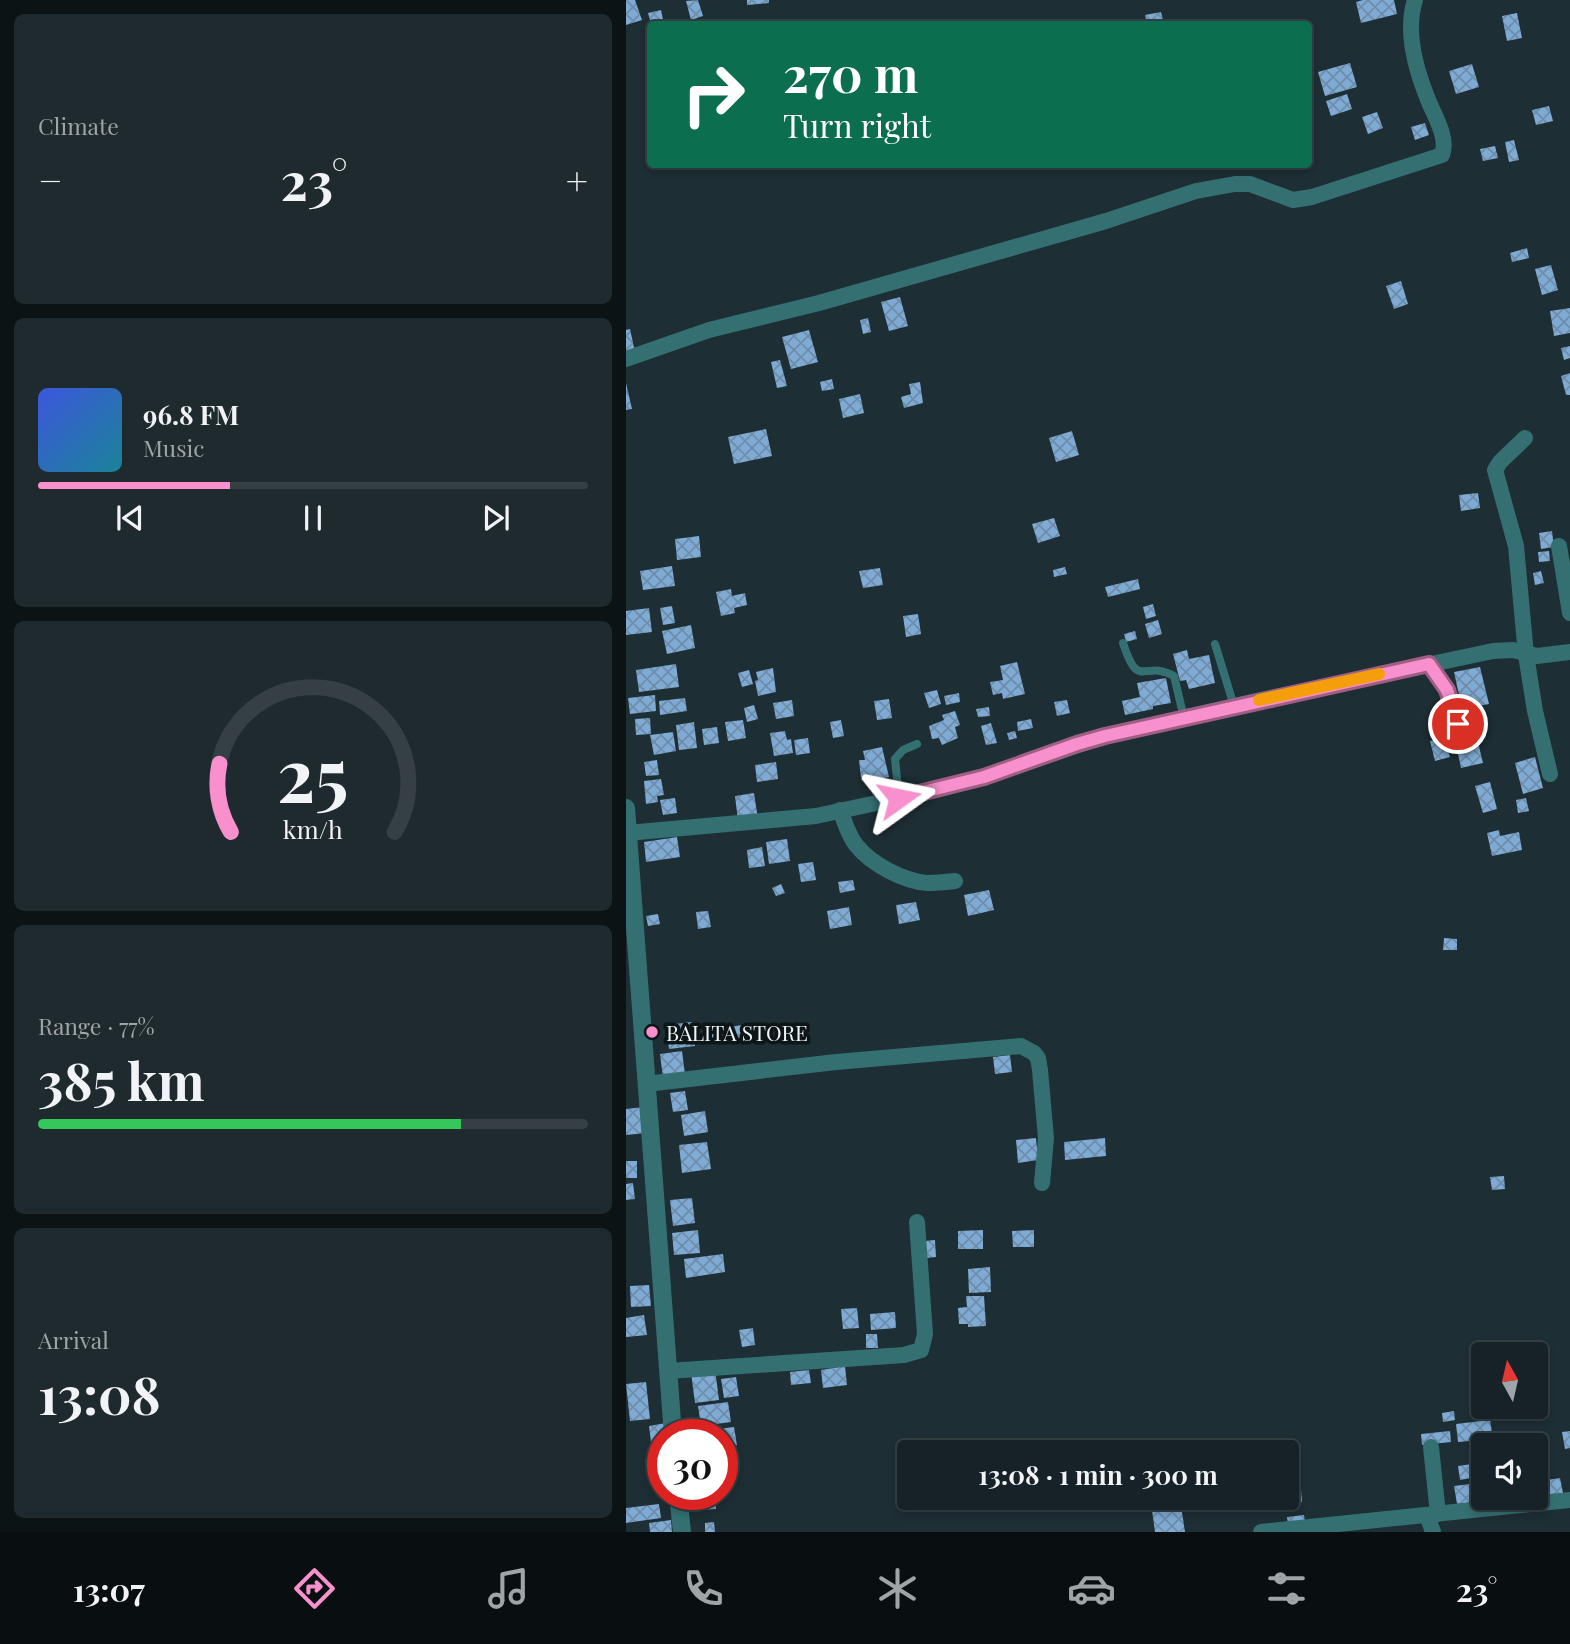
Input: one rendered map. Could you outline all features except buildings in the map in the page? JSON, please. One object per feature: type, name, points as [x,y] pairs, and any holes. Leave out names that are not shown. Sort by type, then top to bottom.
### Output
[{"type":"street","points":[[626,359],[709,330],[831,299],[1106,221],[1196,191],[1250,184],[1293,200],[1312,197],[1442,155],[1445,148],[1442,136],[1422,84],[1413,48],[1410,22],[1415,0]]},
{"type":"street","points":[[1524,438],[1500,461],[1495,470],[1516,546],[1526,654],[1535,711],[1550,774]]},
{"type":"street","points":[[1559,546],[1569,613]]},
{"type":"street","points":[[627,833],[782,820],[840,810],[984,777],[1077,744],[1234,706],[1493,651],[1513,650],[1551,656],[1569,652]]},
{"type":"street","points":[[1429,664],[1447,690],[1458,724]]},
{"type":"street","points":[[626,808],[672,1419]]},
{"type":"street","points":[[840,810],[857,846],[881,866],[910,880],[927,883],[955,881]]},
{"type":"street","points":[[646,1084],[836,1062],[1021,1046],[1038,1058],[1040,1070],[1046,1138],[1042,1183]]},
{"type":"street","points":[[668,1371],[904,1355],[921,1350],[925,1334],[917,1222]]},
{"type":"street","points":[[1431,1447],[1433,1532]]},
{"type":"street","points":[[1261,1532],[1569,1500]]},
{"type":"street","points":[[680,1510],[682,1532]]},
{"type":"lane","points":[[1123,643],[1132,667],[1138,671],[1165,671],[1174,677],[1184,718]]},
{"type":"lane","points":[[1215,644],[1234,706]]},
{"type":"lane","points":[[899,798],[895,759],[903,750],[917,744]]},
{"type":"slow traffic","points":[[1259,700],[1379,674]]},
{"type":"place","name":"BALITA STORE","points":[[652,1032]]},
{"type":"route","points":[[899,798],[984,777],[1105,736],[1429,664],[1447,690],[1458,724]]}]
